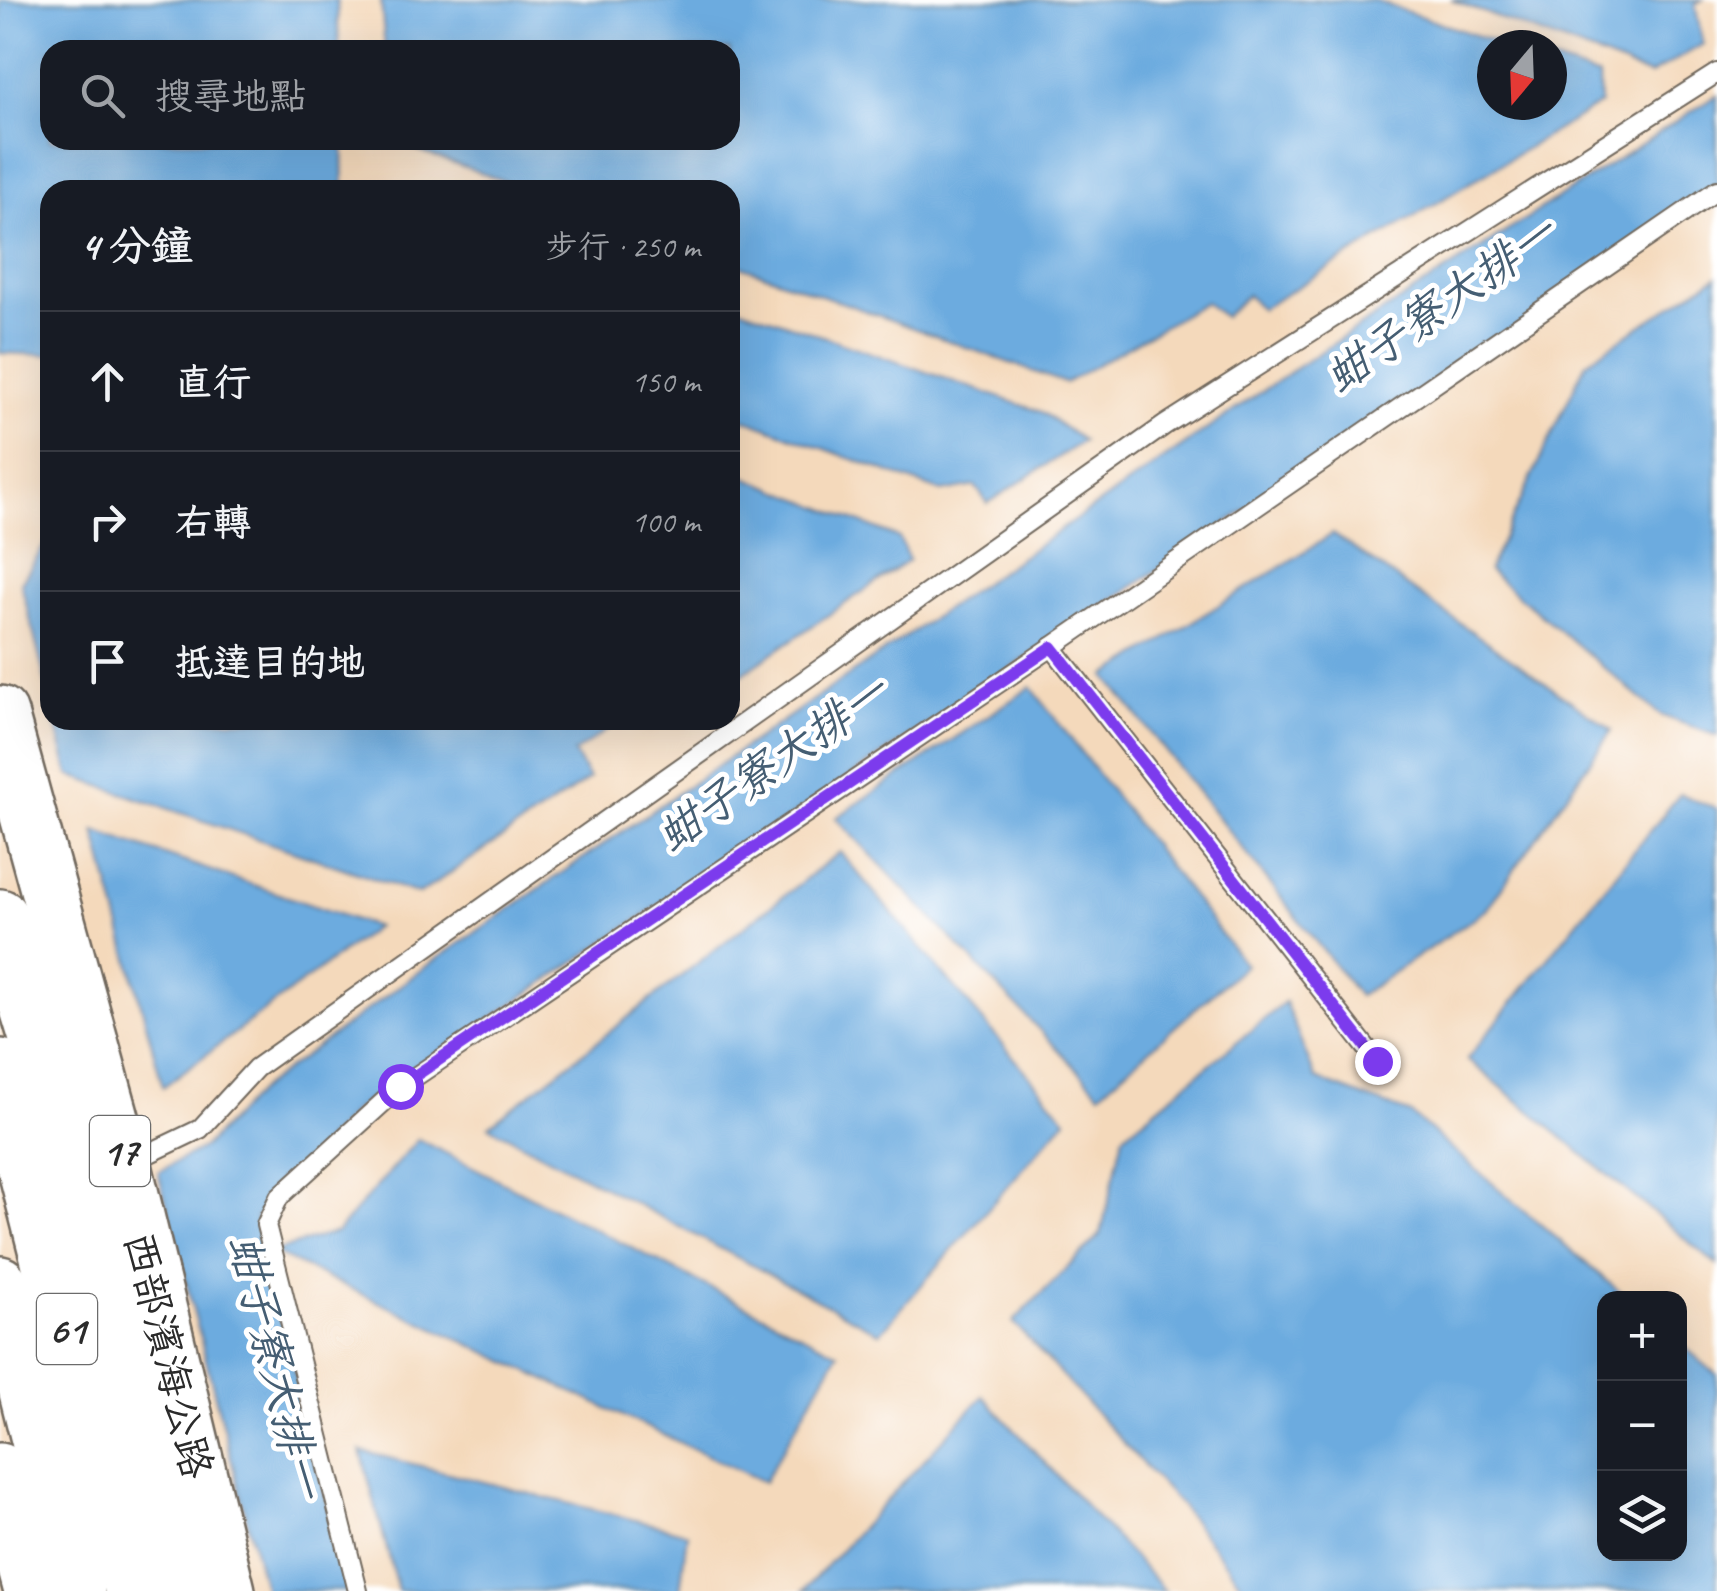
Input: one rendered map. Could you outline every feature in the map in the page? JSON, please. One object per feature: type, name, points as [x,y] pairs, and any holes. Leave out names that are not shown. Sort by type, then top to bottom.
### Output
[{"type":"main road","name":"西部濱海公路","points":[[0,714],[124,1165],[227,1591]]},
{"type":"main road","points":[[0,917],[64,1130],[178,1591]]},
{"type":"main road","name":"61","points":[[0,1067],[133,1591]]},
{"type":"main road","name":"61","points":[[0,1284],[78,1591]]},
{"type":"main road","points":[[0,1471],[32,1591]]},
{"type":"lane","points":[[740,726],[1166,425],[1717,73]]},
{"type":"lane","points":[[358,1591],[266,1225],[280,1197],[400,1086],[1052,647],[1717,190]]},
{"type":"lane","points":[[1052,647],[1377,1061]]},
{"type":"lane","points":[[124,1165],[200,1129],[256,1068],[734,730]]},
{"type":"water","points":[[0,0],[337,0],[339,40],[40,40],[40,150],[343,150],[344,180],[40,180],[40,355],[0,353]]},
{"type":"water","points":[[381,0],[1373,0],[1477,36],[1477,120],[1567,120],[1567,66],[1599,77],[1600,104],[1261,309],[1247,295],[1224,317],[1205,302],[1065,383],[740,266],[740,180],[501,180],[417,150],[740,150],[740,40],[384,40]]},
{"type":"water","points":[[1451,0],[1702,0],[1695,4],[1703,44],[1650,75],[1567,44],[1567,30],[1531,30]]},
{"type":"water","name":"蚶子寮大排一","points":[[1717,95],[1717,193],[355,1110],[256,1218],[350,1591],[265,1591],[158,1172],[204,1147],[263,1087],[425,967],[1302,364]]},
{"type":"water","points":[[1717,276],[1717,736],[1660,715],[1488,570],[1586,362]]},
{"type":"water","points":[[740,307],[1042,412],[1083,441],[988,503],[975,486],[942,492],[740,418]]},
{"type":"water","points":[[740,475],[899,538],[909,560],[740,675]]},
{"type":"water","points":[[1333,534],[1612,730],[1486,910],[1359,996],[1106,676]]},
{"type":"water","points":[[40,553],[40,659],[21,583]]},
{"type":"water","points":[[1031,687],[1245,965],[1100,1093],[836,818]]},
{"type":"water","points":[[58,730],[607,730],[574,753],[589,779],[419,894],[69,775]]},
{"type":"water","points":[[1680,794],[1717,809],[1717,1265],[1467,1059]]},
{"type":"water","points":[[95,831],[376,927],[163,1087]]},
{"type":"water","points":[[840,852],[1066,1119],[880,1333],[489,1126]]},
{"type":"water","points":[[1285,1002],[1316,1079],[1411,1114],[1619,1291],[1597,1291],[1597,1561],[1687,1561],[1687,1349],[1717,1375],[1717,1591],[1247,1591],[1181,1506],[1013,1322],[1101,1234],[1123,1136]]},
{"type":"water","points":[[418,1139],[838,1353],[764,1482],[272,1252],[337,1232]]},
{"type":"water","points":[[983,1396],[1165,1591],[803,1591]]},
{"type":"water","points":[[361,1451],[687,1533],[680,1591],[398,1591]]},
{"type":"route","points":[[400,1086],[1052,647],[1377,1061]]}]
